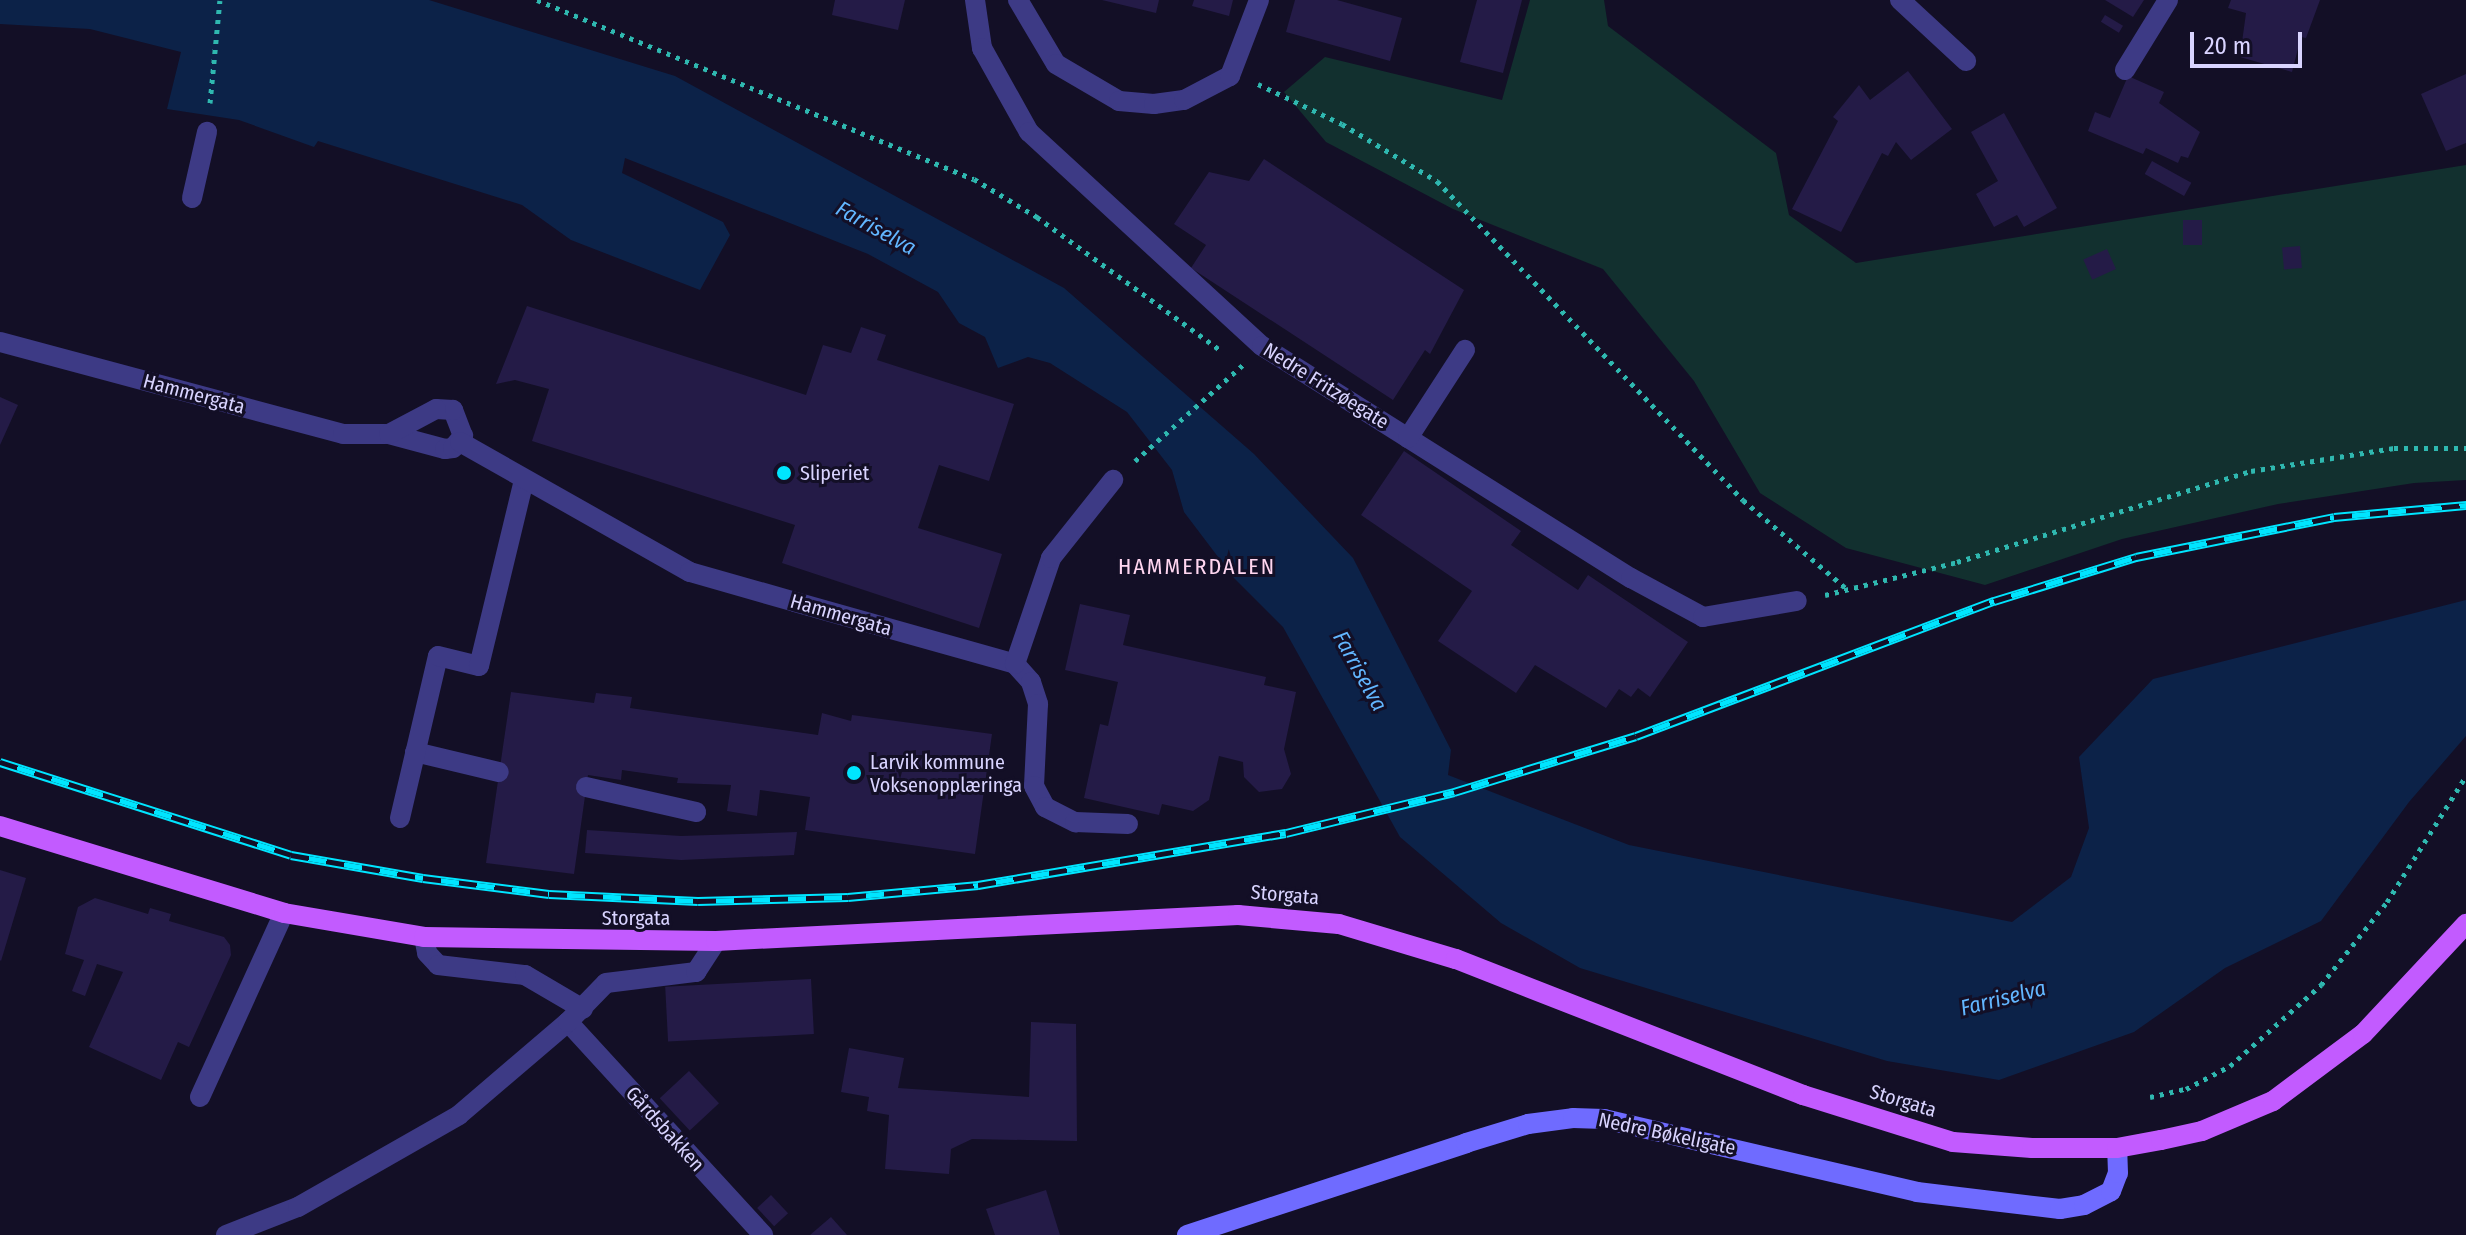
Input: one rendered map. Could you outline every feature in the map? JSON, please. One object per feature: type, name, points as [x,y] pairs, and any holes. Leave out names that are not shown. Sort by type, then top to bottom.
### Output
[{"type":"main road","name":"Storgata","points":[[0,826],[284,913],[424,937],[716,941],[1238,915],[1339,924],[1456,959],[1803,1095],[1953,1142],[2117,1148],[2202,1131],[2299,1086],[2363,1034],[2466,924]]},
{"type":"main road","name":"Nedre Bøkeligate","points":[[1187,1235],[1479,1139],[1573,1118],[1619,1122],[1917,1192],[2060,1209],[2084,1205],[2111,1191],[2118,1173],[2117,1148]]},
{"type":"street","name":"Nedre Fritzøegate","points":[[975,0],[982,48],[1029,132],[1262,346],[1703,617],[1797,601]]},
{"type":"street","points":[[1018,0],[1056,64],[1119,101],[1184,100],[1230,76],[1259,0]]},
{"type":"street","points":[[1900,0],[1966,61]]},
{"type":"street","points":[[2125,70],[2168,0]]},
{"type":"street","points":[[192,198],[207,132]]},
{"type":"street","name":"Hammergata","points":[[0,342],[343,434],[389,434],[445,449],[460,442]]},
{"type":"street","points":[[1408,438],[1465,350]]},
{"type":"street","name":"Hammergata","points":[[389,434],[436,409],[453,410],[461,426],[460,442]]},
{"type":"street","name":"Hammergata","points":[[460,442],[690,572],[1015,664]]},
{"type":"street","points":[[400,818],[438,656],[479,666],[524,480]]},
{"type":"street","points":[[1113,480],[1051,558],[1015,664],[1031,682],[1038,704],[1034,786],[1045,807],[1075,822],[1128,824]]},
{"type":"street","points":[[415,752],[499,772]]},
{"type":"street","points":[[586,787],[696,812]]},
{"type":"street","points":[[200,1097],[284,913]]},
{"type":"street","name":"Gårdsbakken","points":[[424,937],[427,953],[438,965],[525,975],[575,1016],[763,1235]]},
{"type":"street","points":[[226,1235],[298,1207],[459,1115],[575,1016],[606,983],[696,972],[716,941]]},
{"type":"path","points":[[207,132],[220,0]]},
{"type":"path","points":[[537,0],[974,179],[1037,217],[1242,366]]},
{"type":"path","points":[[1230,76],[1272,87],[1437,181],[1743,500],[1848,590]]},
{"type":"path","points":[[1113,480],[1224,385]]},
{"type":"path","points":[[1797,601],[1848,590],[2251,471],[2394,448],[2466,448]]},
{"type":"path","points":[[2150,1097],[2186,1089],[2230,1066],[2321,985],[2387,902],[2466,776]]},
{"type":"green space","points":[[1530,0],[1604,0],[1608,26],[1776,153],[1789,215],[1856,263],[2466,165],[2466,480],[2414,483],[2278,504],[2122,539],[1985,585],[1846,548],[1760,493],[1694,381],[1603,269],[1453,209],[1326,142],[1284,92],[1325,57],[1502,100]]},
{"type":"water","name":"Farriselva","points":[[0,0],[429,0],[675,76],[1064,288],[1254,454],[1353,558],[1451,750],[1448,775],[1629,845],[2012,922],[2071,877],[2089,828],[2079,757],[2153,679],[2466,600],[2466,736],[2409,802],[2321,921],[2225,968],[2134,1032],[1999,1080],[1887,1061],[1580,968],[1501,923],[1400,837],[1283,627],[1234,578],[1184,512],[1172,470],[1127,412],[1050,363],[1028,357],[998,368],[985,337],[959,323],[938,292],[868,254],[625,158],[622,173],[723,222],[730,235],[700,290],[571,240],[522,205],[318,141],[314,147],[239,120],[167,109],[181,52],[90,29],[0,24]]},
{"type":"building","points":[[835,0],[905,0],[898,30],[832,15]]},
{"type":"building","points":[[1102,0],[1159,0],[1156,13]]},
{"type":"building","points":[[1194,0],[1233,0],[1229,16],[1192,6]]},
{"type":"building","points":[[1295,0],[1337,0],[1402,18],[1390,61],[1286,32]]},
{"type":"building","points":[[1477,0],[1522,0],[1503,73],[1460,62]]},
{"type":"building","points":[[2105,0],[2144,0],[2133,17]]},
{"type":"building","points":[[2231,0],[2320,0],[2306,38],[2301,37],[2292,72],[2240,57],[2246,13],[2228,8]]},
{"type":"building","points":[[2105,15],[2123,26],[2119,33],[2101,22]]},
{"type":"building","points":[[1908,71],[1952,129],[1911,160],[1896,142],[1888,156],[1882,153],[1841,232],[1792,209],[1838,121],[1833,117],[1859,85],[1870,100]]},
{"type":"building","points":[[2466,74],[2466,143],[2446,151],[2421,94]]},
{"type":"building","points":[[2128,76],[2164,92],[2159,103],[2200,132],[2188,158],[2181,156],[2178,163],[2146,148],[2143,154],[2088,131],[2095,112],[2110,118]]},
{"type":"building","points":[[2004,113],[2057,208],[2024,227],[2017,215],[1994,227],[1976,194],[1998,181],[1971,132]]},
{"type":"building","points":[[1264,159],[1464,290],[1430,354],[1425,350],[1393,400],[1191,268],[1206,245],[1174,224],[1209,172],[1249,181]]},
{"type":"building","points":[[2152,161],[2191,183],[2184,196],[2145,174]]},
{"type":"building","points":[[2183,220],[2202,220],[2202,245],[2183,245]]},
{"type":"building","points":[[2300,246],[2302,268],[2284,269],[2282,248]]},
{"type":"building","points":[[2107,249],[2116,269],[2092,280],[2083,260]]},
{"type":"building","name":"Sliperiet","points":[[527,306],[806,395],[823,345],[851,353],[861,327],[886,335],[877,360],[1014,404],[989,481],[939,465],[918,528],[1002,554],[979,628],[782,563],[795,525],[532,441],[549,389],[515,380],[496,384]]},
{"type":"building","points":[[0,397],[18,405],[0,445]]},
{"type":"building","points":[[1404,451],[1521,531],[1511,545],[1578,590],[1588,575],[1688,642],[1650,697],[1638,688],[1631,697],[1619,689],[1606,708],[1535,665],[1516,693],[1438,641],[1472,591],[1361,515]]},
{"type":"building","points":[[1080,604],[1130,615],[1123,645],[1266,677],[1264,685],[1296,692],[1284,749],[1291,774],[1282,789],[1259,792],[1244,777],[1243,762],[1219,756],[1209,800],[1193,811],[1162,804],[1159,815],[1084,798],[1100,724],[1108,726],[1118,682],[1065,670]]},
{"type":"building","points":[[511,692],[594,703],[596,693],[632,697],[630,708],[818,735],[822,713],[851,721],[852,715],[992,734],[975,854],[805,830],[810,797],[760,790],[757,816],[727,811],[731,785],[677,783],[678,778],[622,770],[621,780],[588,775],[574,874],[486,863]]},
{"type":"building","points":[[587,830],[681,836],[797,832],[794,855],[681,860],[585,853]]},
{"type":"building","points":[[0,870],[26,878],[1,961],[0,960]]},
{"type":"building","points":[[95,898],[148,914],[150,908],[171,914],[169,921],[224,937],[230,945],[231,955],[189,1047],[178,1042],[161,1080],[89,1047],[123,972],[97,964],[85,996],[72,991],[84,960],[65,954],[78,907]]},
{"type":"building","points":[[811,979],[814,1034],[668,1042],[665,987]]},
{"type":"building","points":[[1031,1022],[1076,1024],[1077,1141],[972,1139],[951,1149],[949,1174],[885,1169],[889,1115],[867,1111],[869,1097],[841,1092],[849,1048],[904,1058],[898,1088],[1029,1097]]},
{"type":"building","points":[[689,1071],[719,1103],[690,1130],[660,1098]]},
{"type":"building","points":[[1046,1190],[1060,1235],[995,1235],[986,1209]]},
{"type":"building","points":[[771,1195],[788,1213],[774,1226],[757,1208]]},
{"type":"building","points":[[831,1217],[847,1235],[810,1235]]},
{"type":"railway","points":[[0,762],[291,855],[423,878],[549,894],[698,901],[848,897],[978,885],[1286,833],[1454,792],[1636,736],[1994,601],[2136,557],[2334,517],[2466,505]]},
{"type":"place","name":"Sliperiet","points":[[784,473]]},
{"type":"place","name":"Larvik kommune Voksenopplæringa","points":[[854,773]]},
{"type":"district","name":"HAMMERDALEN","points":[[1197,567]]}]
